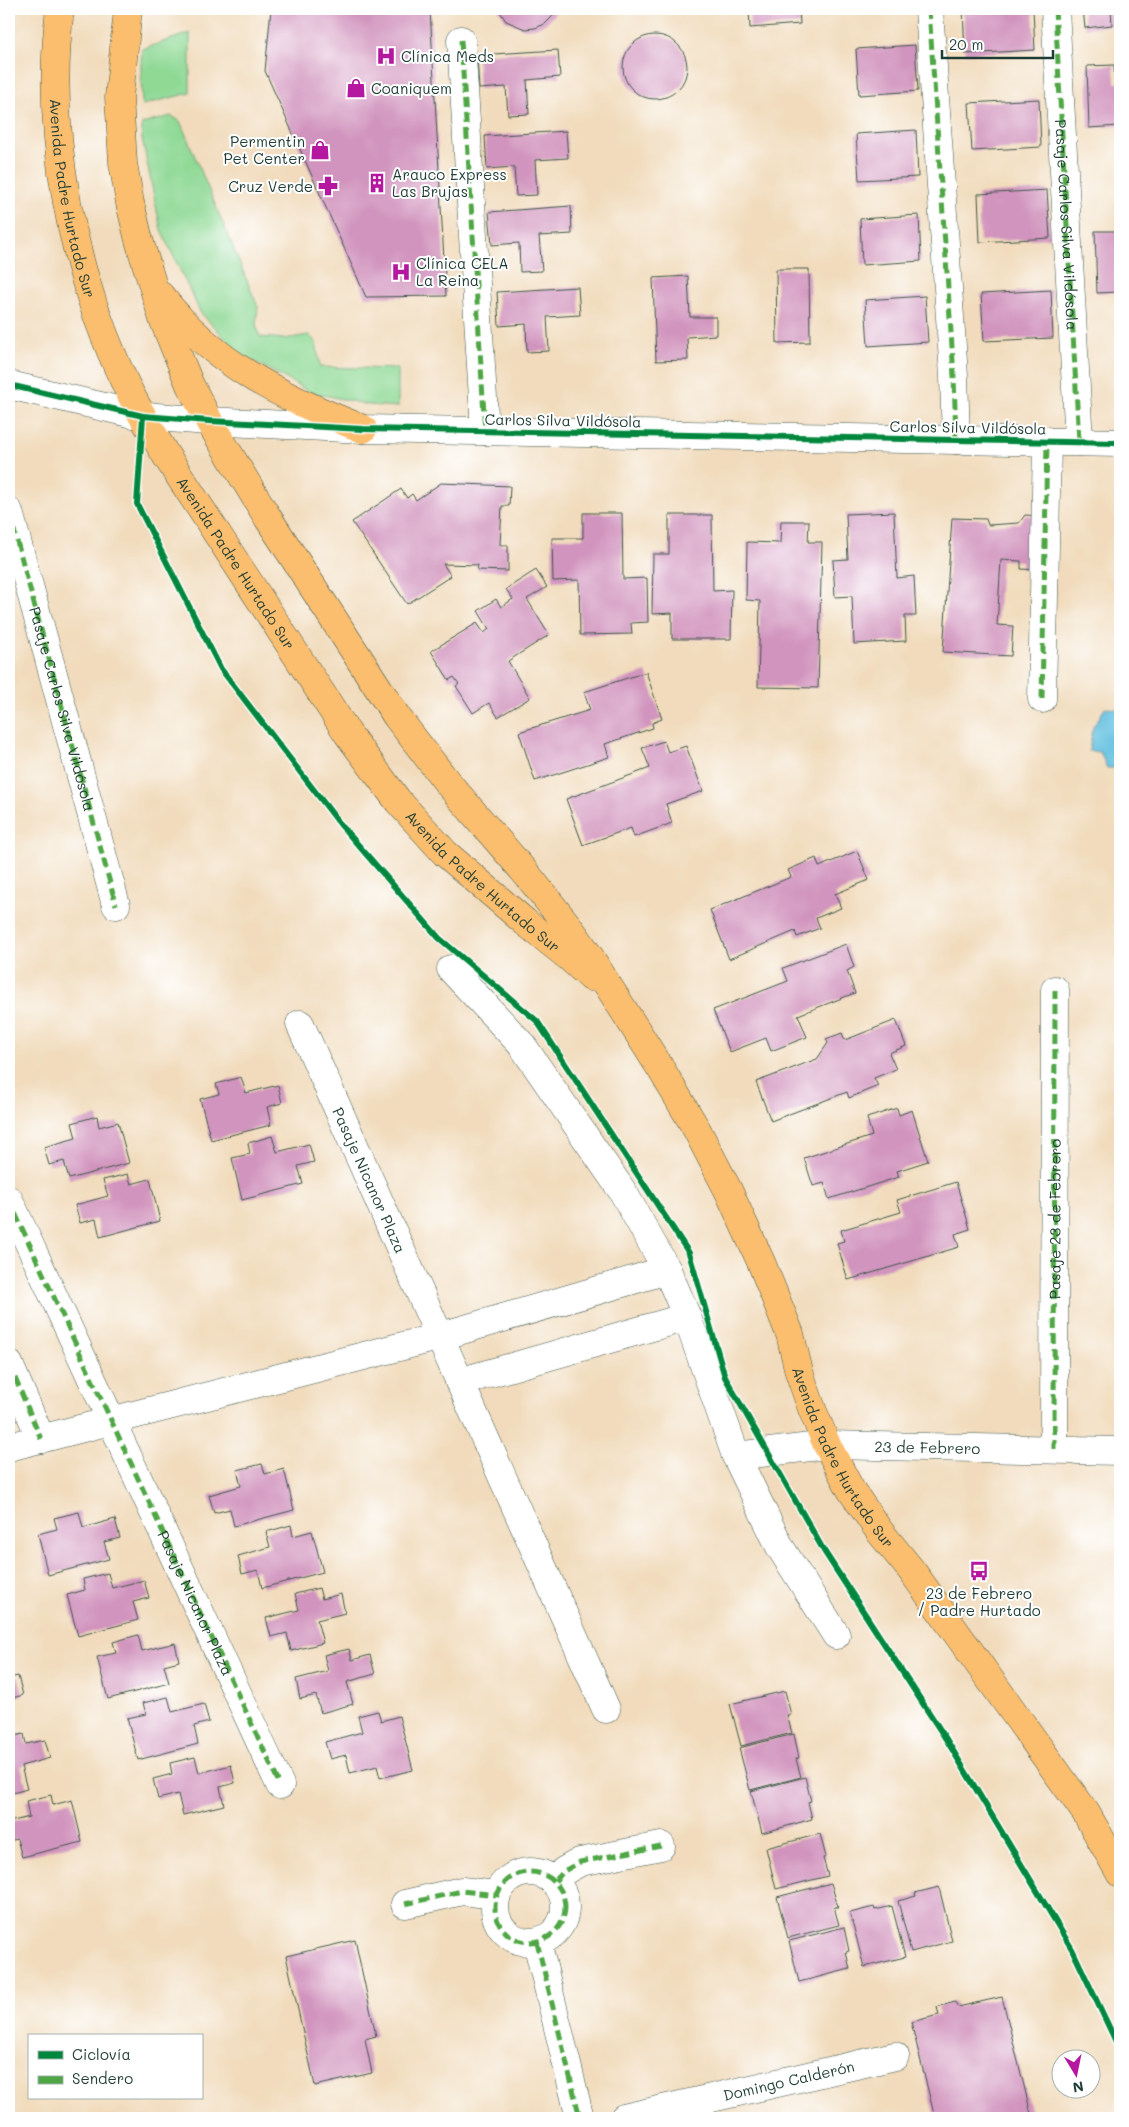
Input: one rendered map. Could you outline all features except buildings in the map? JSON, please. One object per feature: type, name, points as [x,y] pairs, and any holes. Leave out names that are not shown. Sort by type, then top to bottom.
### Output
[{"type":"main road","name":"Avenida Padre Hurtado Sur","points":[[60,9],[55,74],[56,108],[63,172],[71,220],[80,260],[101,326],[126,386],[173,466],[348,734],[398,801],[445,853],[570,958],[622,1011]]},
{"type":"main road","name":"Avenida Padre Hurtado Sur","points":[[128,9],[119,97],[123,163],[132,212],[151,282],[178,356],[209,421],[268,518],[397,717],[452,789],[529,877],[588,954],[688,1114],[729,1192],[761,1262],[790,1334],[799,1372],[828,1445],[851,1490],[880,1532],[912,1571],[1086,1813],[1120,1873]]},
{"type":"main road","points":[[151,282],[167,304],[198,337],[215,352],[250,377],[312,409],[363,429]]},
{"type":"street","points":[[929,9],[954,376],[956,440]]},
{"type":"street","name":"Pasaje Carlos Silva Vildósola","points":[[1055,9],[1079,442]]},
{"type":"street","points":[[461,40],[485,432]]},
{"type":"street","name":"Carlos Silva Vildósola","points":[[9,385],[143,416],[209,421],[363,429],[485,432],[1120,443]]},
{"type":"street","points":[[1042,698],[1047,441]]},
{"type":"street","name":"Pasaje Carlos Silva Vildósola","points":[[9,512],[116,905]]},
{"type":"street","points":[[451,969],[522,1045],[623,1192],[667,1270],[687,1317],[736,1456],[780,1547],[836,1636]]},
{"type":"street","name":"Pasaje 23 de Febrero","points":[[1054,990],[1054,1449]]},
{"type":"street","name":"Pasaje Nicanor Plaza","points":[[300,1024],[458,1382],[606,1709]]},
{"type":"street","name":"Pasaje Nicanor Plaza","points":[[9,1200],[280,1785]]},
{"type":"street","points":[[9,1447],[438,1337],[667,1270]]},
{"type":"street","points":[[458,1382],[687,1317]]},
{"type":"street","points":[[9,1364],[41,1439]]},
{"type":"street","name":"23 de Febrero","points":[[736,1456],[828,1445],[1120,1451]]},
{"type":"street","points":[[554,1881],[564,1871],[580,1862],[661,1846]]},
{"type":"street","points":[[523,1872],[540,1873],[554,1881],[561,1890],[565,1900],[566,1911],[556,1931],[547,1938],[537,1942],[524,1943],[512,1938],[503,1931],[496,1920],[494,1908],[496,1895],[502,1885],[512,1876],[523,1872]]},
{"type":"street","points":[[405,1904],[462,1891],[496,1895]]},
{"type":"street","points":[[537,1942],[580,2118]]},
{"type":"street","name":"Domingo Calderón","points":[[624,2118],[895,2056]]},
{"type":"green space","points":[[190,33],[190,93],[142,105],[142,49]]},
{"type":"green space","points":[[171,116],[180,121],[258,307],[256,324],[260,337],[284,339],[309,335],[316,342],[320,367],[398,369],[398,407],[369,405],[310,392],[239,353],[200,312],[161,230],[142,138],[142,124]]},
{"type":"water","points":[[1105,708],[1120,709],[1120,768],[1107,768],[1100,752],[1089,751],[1093,727]]},
{"type":"marked path","points":[[929,9],[954,376],[956,440]]},
{"type":"marked path","points":[[1055,9],[1079,442]]},
{"type":"marked path","points":[[461,40],[485,431]]},
{"type":"marked path","points":[[1042,699],[1047,441]]},
{"type":"marked path","points":[[9,512],[116,905]]},
{"type":"marked path","points":[[1054,1449],[1055,990]]},
{"type":"marked path","points":[[9,1200],[280,1785]]},
{"type":"marked path","points":[[9,1364],[41,1439]]},
{"type":"marked path","points":[[555,1881],[564,1871],[580,1862],[661,1846]]},
{"type":"marked path","points":[[537,1872],[550,1878],[559,1887],[563,1893],[565,1907],[563,1921],[555,1932],[544,1940],[523,1942],[516,1940],[505,1932],[497,1921],[495,1900],[497,1893],[505,1882],[516,1874],[537,1872]]},
{"type":"marked path","points":[[405,1904],[462,1891],[496,1895]]},
{"type":"marked path","points":[[537,1942],[580,2118]]},
{"type":"cycle path","points":[[9,385],[143,416],[209,421],[363,429],[1120,443]]},
{"type":"cycle path","points":[[143,416],[137,504],[221,669],[340,824],[439,938],[537,1021],[689,1253],[725,1377],[824,1551],[946,1739],[1072,1949],[1120,2050]]},
{"type":"place","name":"Clínica Meds","points":[[386,56]]},
{"type":"place","name":"Coaniquem","points":[[356,88]]},
{"type":"place","name":"Permentin Pet Center","points":[[320,150]]},
{"type":"place","name":"Arauco Express Las Brujas","points":[[377,183]]},
{"type":"place","name":"Cruz Verde","points":[[328,186]]},
{"type":"place","name":"Clínica CELA La Reina","points":[[401,272]]},
{"type":"place","name":"23 de Febrero / Padre Hurtado","points":[[979,1571]]}]
